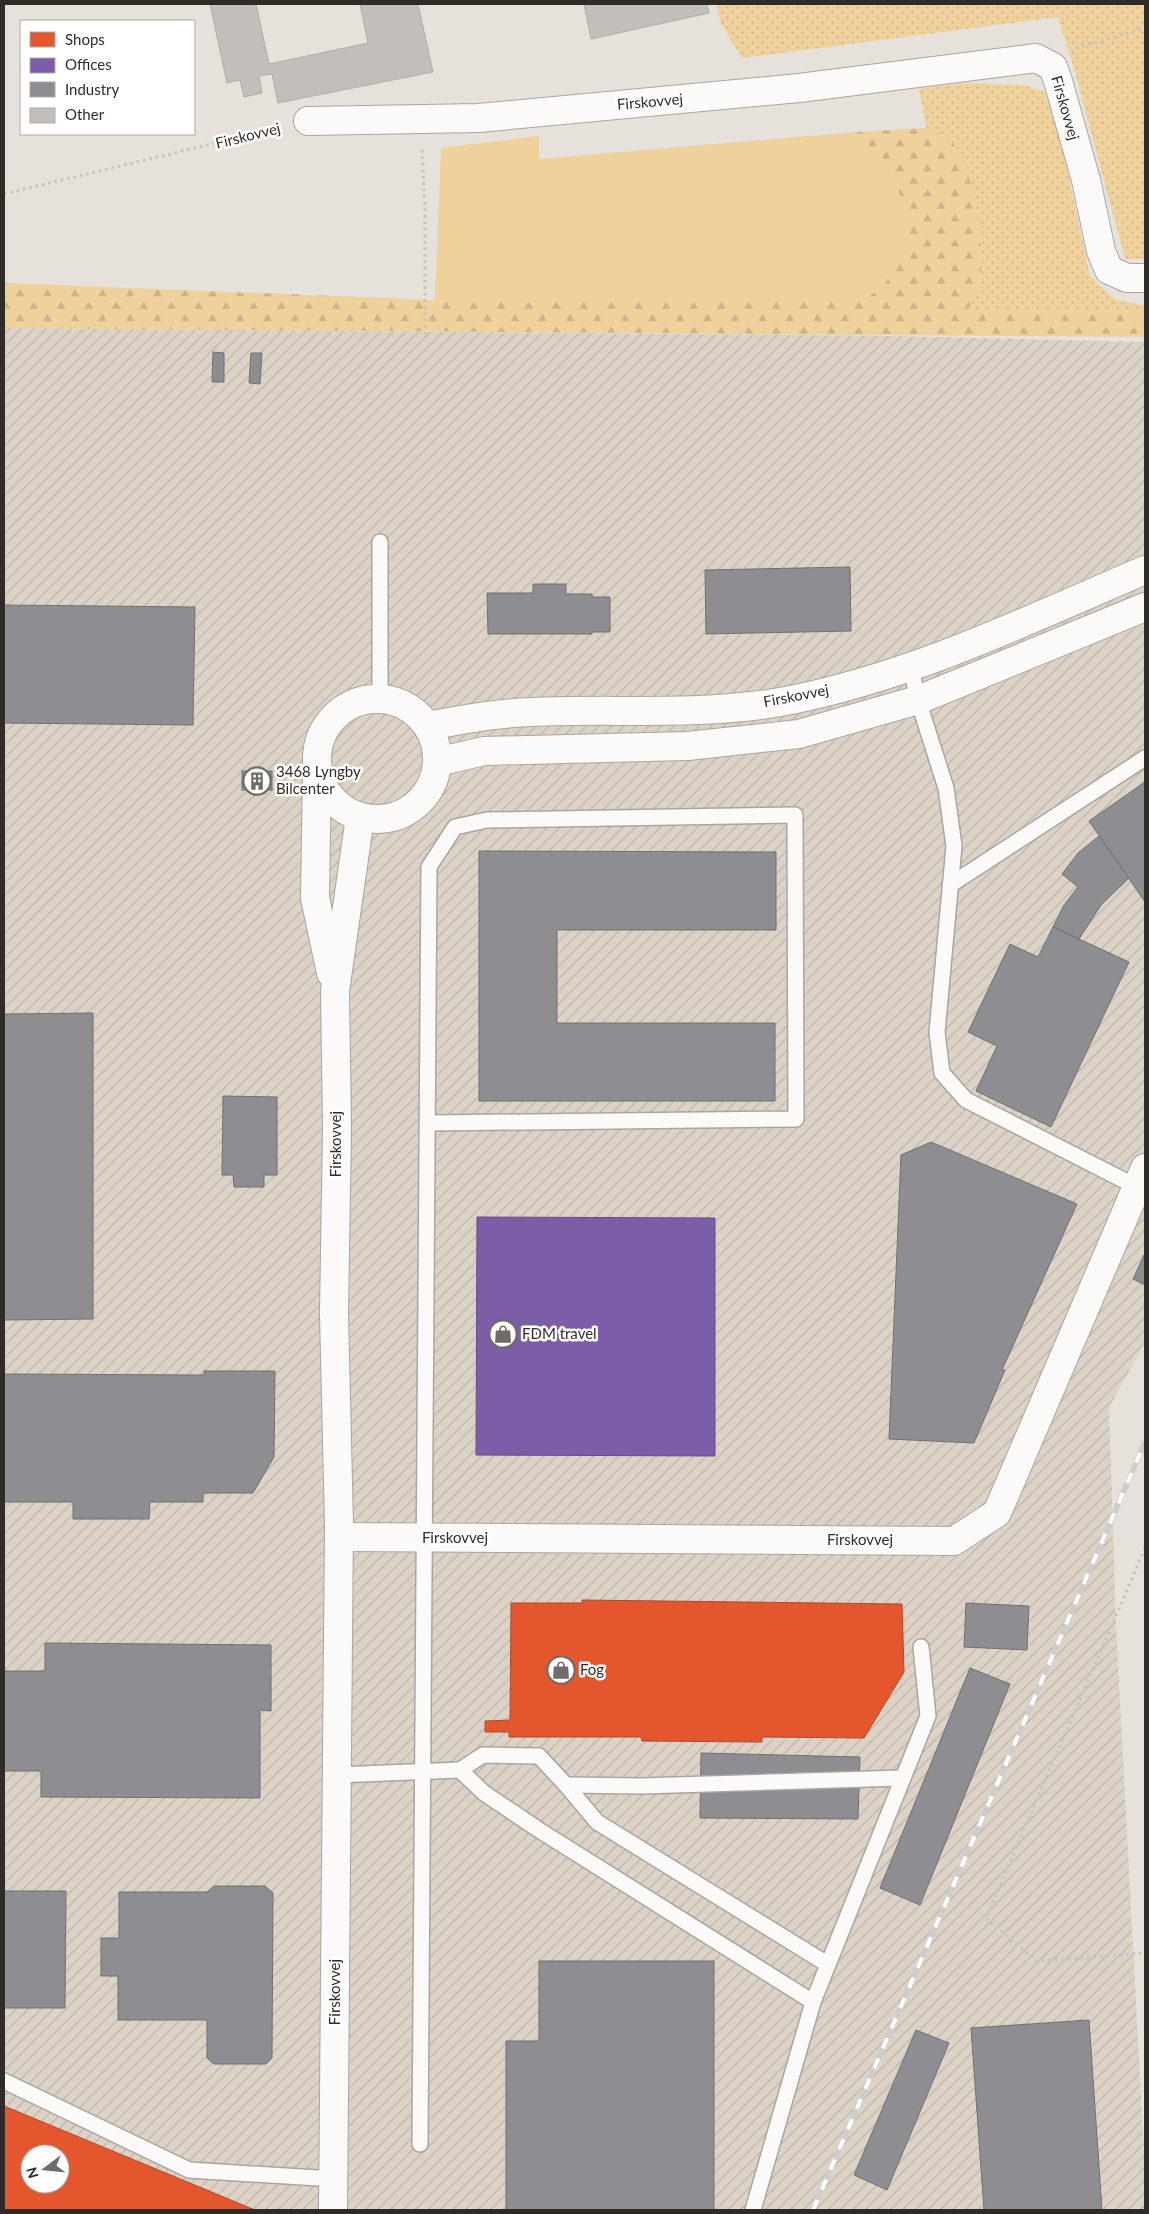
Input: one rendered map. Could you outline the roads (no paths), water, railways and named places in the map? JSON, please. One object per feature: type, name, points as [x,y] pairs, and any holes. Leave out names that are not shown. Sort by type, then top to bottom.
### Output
[{"type":"street","name":"Firskovvej","points":[[308,121],[479,118],[790,89],[1036,58],[1053,67],[1086,180],[1101,251],[1108,270],[1127,278],[1145,278]]},
{"type":"street","name":"Firskovvej","points":[[427,726],[483,716],[532,712],[686,712],[791,700],[911,668],[1145,570]]},
{"type":"street","points":[[437,762],[484,751],[688,746],[799,734],[918,700],[1145,608]]},
{"type":"street","points":[[380,699],[398,702],[414,712],[427,726],[436,750],[437,762],[433,780],[424,796],[412,808],[395,816],[378,819],[360,816],[344,809],[331,797],[321,782],[317,764],[322,736],[339,712],[365,700],[380,699]]},
{"type":"street","name":"Firskovvej","points":[[317,764],[315,898],[335,991]]},
{"type":"street","name":"Firskovvej","points":[[333,2210],[339,1537],[334,1314],[337,1128],[335,991],[360,816]]},
{"type":"street","name":"Firskovvej","points":[[339,1537],[954,1540],[997,1513],[1141,1177]]},
{"type":"lane","points":[[380,542],[380,699]]},
{"type":"lane","points":[[911,668],[918,700],[946,788],[954,846],[936,1032],[942,1073],[966,1100],[1141,1177]]},
{"type":"lane","points":[[950,885],[1145,758]]},
{"type":"lane","points":[[420,2144],[429,867],[455,827],[487,820],[795,815],[796,1119],[428,1123]]},
{"type":"lane","points":[[753,2210],[813,2002],[928,1716],[921,1647]]},
{"type":"lane","points":[[337,1775],[460,1770],[483,1755],[539,1756],[597,1822],[827,1964]]},
{"type":"lane","points":[[460,1770],[484,1793],[539,1830],[813,2002]]},
{"type":"lane","points":[[566,1785],[642,1786],[902,1778]]},
{"type":"lane","points":[[4,2081],[189,2170],[334,2179]]},
{"type":"railway","points":[[813,2210],[1145,1442]]},
{"type":"place","name":"3468 Lyngby Bilcenter","points":[[257,781]]},
{"type":"place","name":"FDM travel","points":[[503,1334]]},
{"type":"place","name":"Fog","points":[[561,1670]]}]
